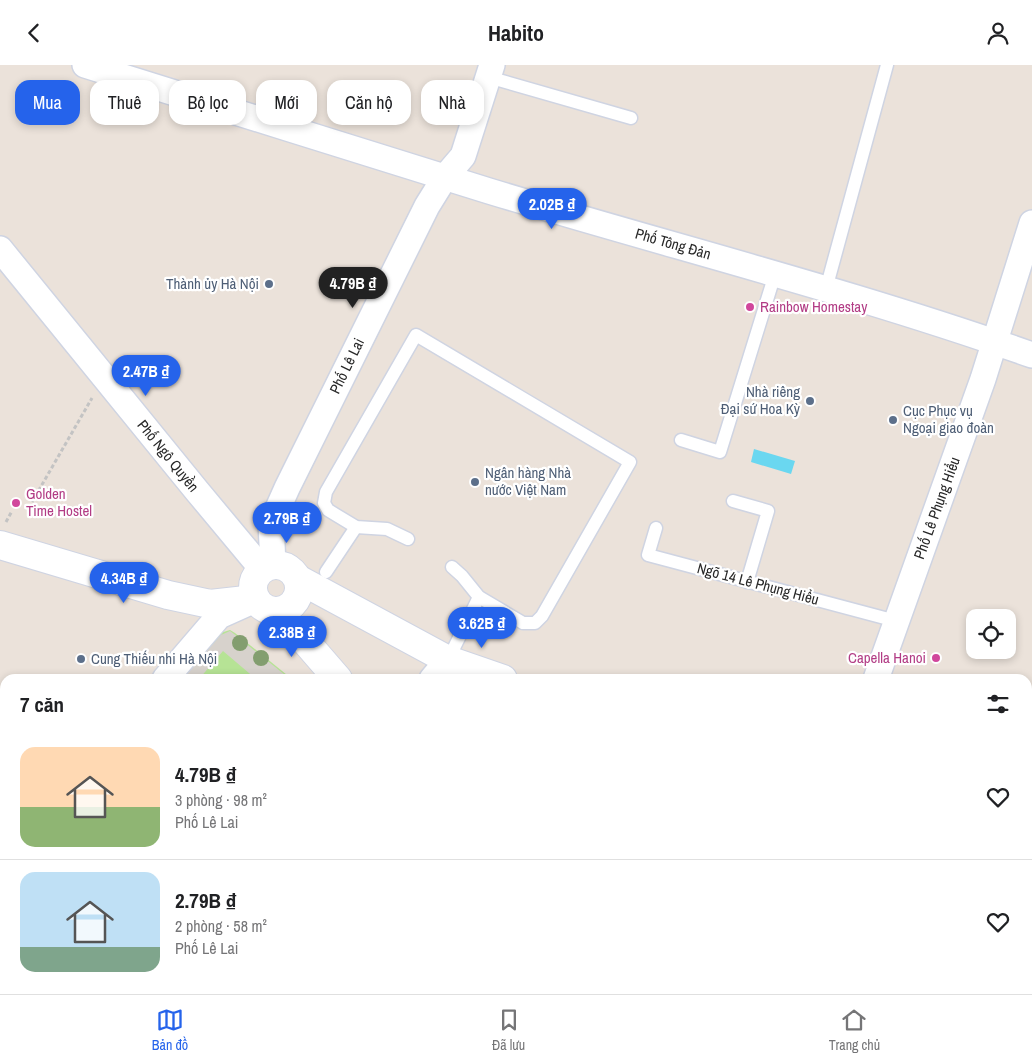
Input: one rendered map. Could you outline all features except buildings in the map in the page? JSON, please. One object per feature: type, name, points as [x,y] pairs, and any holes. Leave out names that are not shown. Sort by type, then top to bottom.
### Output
[{"type":"street","name":"Phố Tông Đản","points":[[85,65],[445,177],[826,289],[1032,355]]},
{"type":"street","name":"Phố Lê Lai","points":[[268,566],[271,524],[279,506],[427,206],[445,177],[463,157],[490,71]]},
{"type":"street","name":"Phố Lê Phụng Hiểu","points":[[878,674],[983,379],[1032,223]]},
{"type":"street","name":"Phố Ngô Quyền","points":[[0,249],[197,491],[268,566]]},
{"type":"street","points":[[3,533],[168,595],[210,605],[265,605],[282,610],[294,601],[299,587],[298,579],[288,567],[268,566],[255,577],[253,585],[265,605],[306,642],[334,674]]},
{"type":"street","points":[[298,579],[440,669],[472,674]]},
{"type":"street","points":[[169,674],[219,616],[265,605]]},
{"type":"lane","points":[[826,289],[887,65]]},
{"type":"lane","points":[[490,71],[631,118]]},
{"type":"lane","points":[[681,440],[720,452],[775,274]]},
{"type":"lane","points":[[408,539],[387,529],[356,527],[328,510],[324,503],[326,492],[416,335],[630,462],[542,616],[535,623],[523,623],[478,597],[462,576],[452,567]]},
{"type":"lane","points":[[733,501],[768,511],[747,581]]},
{"type":"lane","points":[[326,572],[356,527]]},
{"type":"lane","name":"Ngõ 14 Lê Phụng Hiểu","points":[[656,528],[648,555],[896,621]]},
{"type":"lane","points":[[440,669],[478,597]]},
{"type":"path","points":[[32,502],[92,398]]},
{"type":"path","points":[[3,533],[12,511]]},
{"type":"green space","points":[[230,630],[235,633],[286,674],[184,674],[220,633]]},
{"type":"shaded area","points":[[230,631],[284,674],[250,674],[223,651],[203,674],[186,674],[221,635]]},
{"type":"water","points":[[754,449],[795,461],[791,474],[751,462]]},
{"type":"place","name":"Thành ủy Hà Nội","points":[[269,284]]},
{"type":"place","name":"Rainbow Homestay","points":[[750,307]]},
{"type":"place","name":"Nhà riêng Đại sứ Hoa Kỳ","points":[[810,401]]},
{"type":"place","name":"Cục Phục vụ Ngoại giao đoàn","points":[[893,420]]},
{"type":"place","name":"Ngân hàng Nhà nước Việt Nam","points":[[475,482]]},
{"type":"place","name":"Golden Time Hostel","points":[[16,503]]},
{"type":"place","name":"Capella Hanoi","points":[[936,658]]},
{"type":"place","name":"Cung Thiếu nhi Hà Nội","points":[[81,659]]}]
